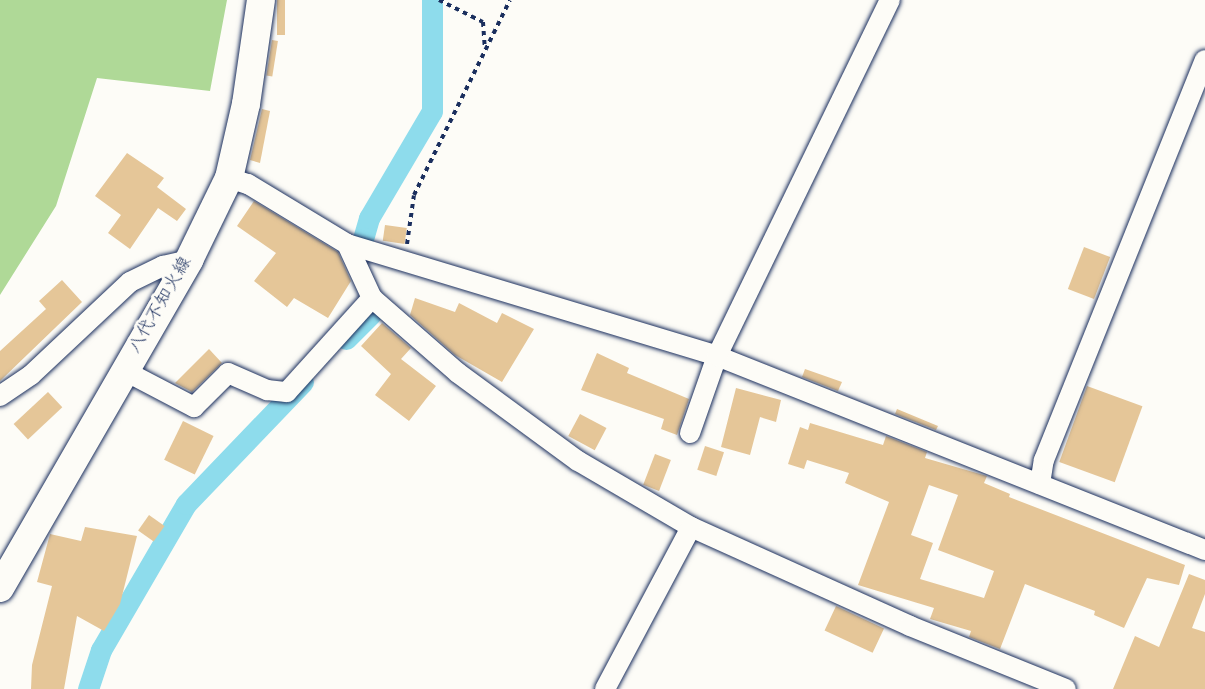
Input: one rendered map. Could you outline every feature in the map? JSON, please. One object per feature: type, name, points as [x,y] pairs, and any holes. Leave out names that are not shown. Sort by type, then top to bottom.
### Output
[{"type":"main road","name":"八代不知火線","points":[[0,588],[189,260],[229,178],[246,104],[261,0]]},
{"type":"street","points":[[690,434],[717,357],[890,0]]},
{"type":"street","points":[[1040,484],[1044,460],[1205,60]]},
{"type":"street","points":[[229,178],[248,184],[347,244],[717,357],[1205,550]]},
{"type":"street","points":[[347,244],[372,298],[458,373],[578,461],[691,527],[910,626],[1066,689]]},
{"type":"street","points":[[0,396],[31,375],[130,282],[163,266],[189,260]]},
{"type":"street","points":[[125,371],[194,406],[228,372],[267,390],[287,392],[372,298]]},
{"type":"street","points":[[605,689],[691,527]]},
{"type":"path","points":[[439,0],[483,22],[485,50]]},
{"type":"path","points":[[405,262],[414,195],[510,0]]},
{"type":"green space","points":[[0,0],[227,0],[210,91],[97,78],[56,206],[0,295]]},
{"type":"building","points":[[277,0],[285,0],[285,35],[277,35]]},
{"type":"building","points":[[272,40],[278,41],[272,76],[266,76]]},
{"type":"building","points":[[262,109],[270,111],[260,163],[250,160]]},
{"type":"building","points":[[127,153],[164,178],[157,187],[186,209],[177,221],[158,208],[130,249],[108,233],[121,215],[95,196]]},
{"type":"building","points":[[254,201],[338,252],[351,281],[328,318],[294,298],[287,307],[254,281],[276,253],[237,226]]},
{"type":"building","points":[[385,225],[407,228],[405,244],[383,241]]},
{"type":"building","points":[[1084,247],[1110,257],[1094,299],[1068,289]]},
{"type":"building","points":[[62,280],[82,302],[0,381],[0,351],[46,309],[39,301]]},
{"type":"building","points":[[415,298],[455,312],[459,303],[497,323],[502,313],[534,329],[502,382],[455,355],[410,315]]},
{"type":"building","points":[[382,323],[411,348],[401,359],[436,386],[409,421],[375,395],[391,374],[361,346]]},
{"type":"building","points":[[209,349],[222,363],[192,392],[175,383]]},
{"type":"building","points":[[597,353],[629,368],[627,373],[689,399],[677,435],[661,429],[664,419],[581,390]]},
{"type":"building","points":[[805,369],[842,382],[838,391],[802,377]]},
{"type":"building","points":[[1087,386],[1142,406],[1115,482],[1059,462]]},
{"type":"building","points":[[736,388],[781,400],[776,422],[760,417],[750,455],[721,447]]},
{"type":"building","points":[[48,392],[62,407],[28,439],[14,424]]},
{"type":"building","points":[[897,409],[938,426],[936,430],[895,414]]},
{"type":"building","points":[[580,414],[606,428],[595,450],[568,436]]},
{"type":"building","points":[[183,421],[214,436],[195,475],[164,460]]},
{"type":"building","points":[[810,423],[883,445],[886,436],[927,452],[925,458],[987,476],[984,483],[1010,494],[1009,497],[1185,565],[1179,585],[1147,578],[1124,628],[1094,615],[1095,611],[1025,584],[1000,649],[969,637],[971,631],[930,619],[934,608],[858,585],[889,502],[845,483],[849,473],[807,460],[804,469],[788,464],[800,427],[808,430]],"holes":[[[929,485],[958,495],[938,550],[994,571],[984,598],[920,579],[933,543],[911,535]]]},
{"type":"building","points":[[705,446],[724,452],[716,476],[697,470]]},
{"type":"building","points":[[655,454],[671,460],[659,491],[643,485]]},
{"type":"building","points":[[149,515],[165,526],[154,541],[138,531]]},
{"type":"building","points":[[85,527],[137,536],[120,604],[104,631],[77,616],[64,689],[31,689],[32,665],[52,586],[37,582],[50,534],[81,541]]},
{"type":"building","points":[[1189,574],[1205,580],[1205,594],[1192,628],[1205,632],[1205,689],[1113,689],[1135,636],[1159,647]]},
{"type":"building","points":[[836,606],[884,628],[873,653],[825,630]]},
{"type":"waterway","points":[[363,239],[369,218],[432,111],[432,0]]},
{"type":"waterway","points":[[346,339],[371,314]]},
{"type":"waterway","points":[[88,689],[101,650],[186,504],[303,382]]}]
